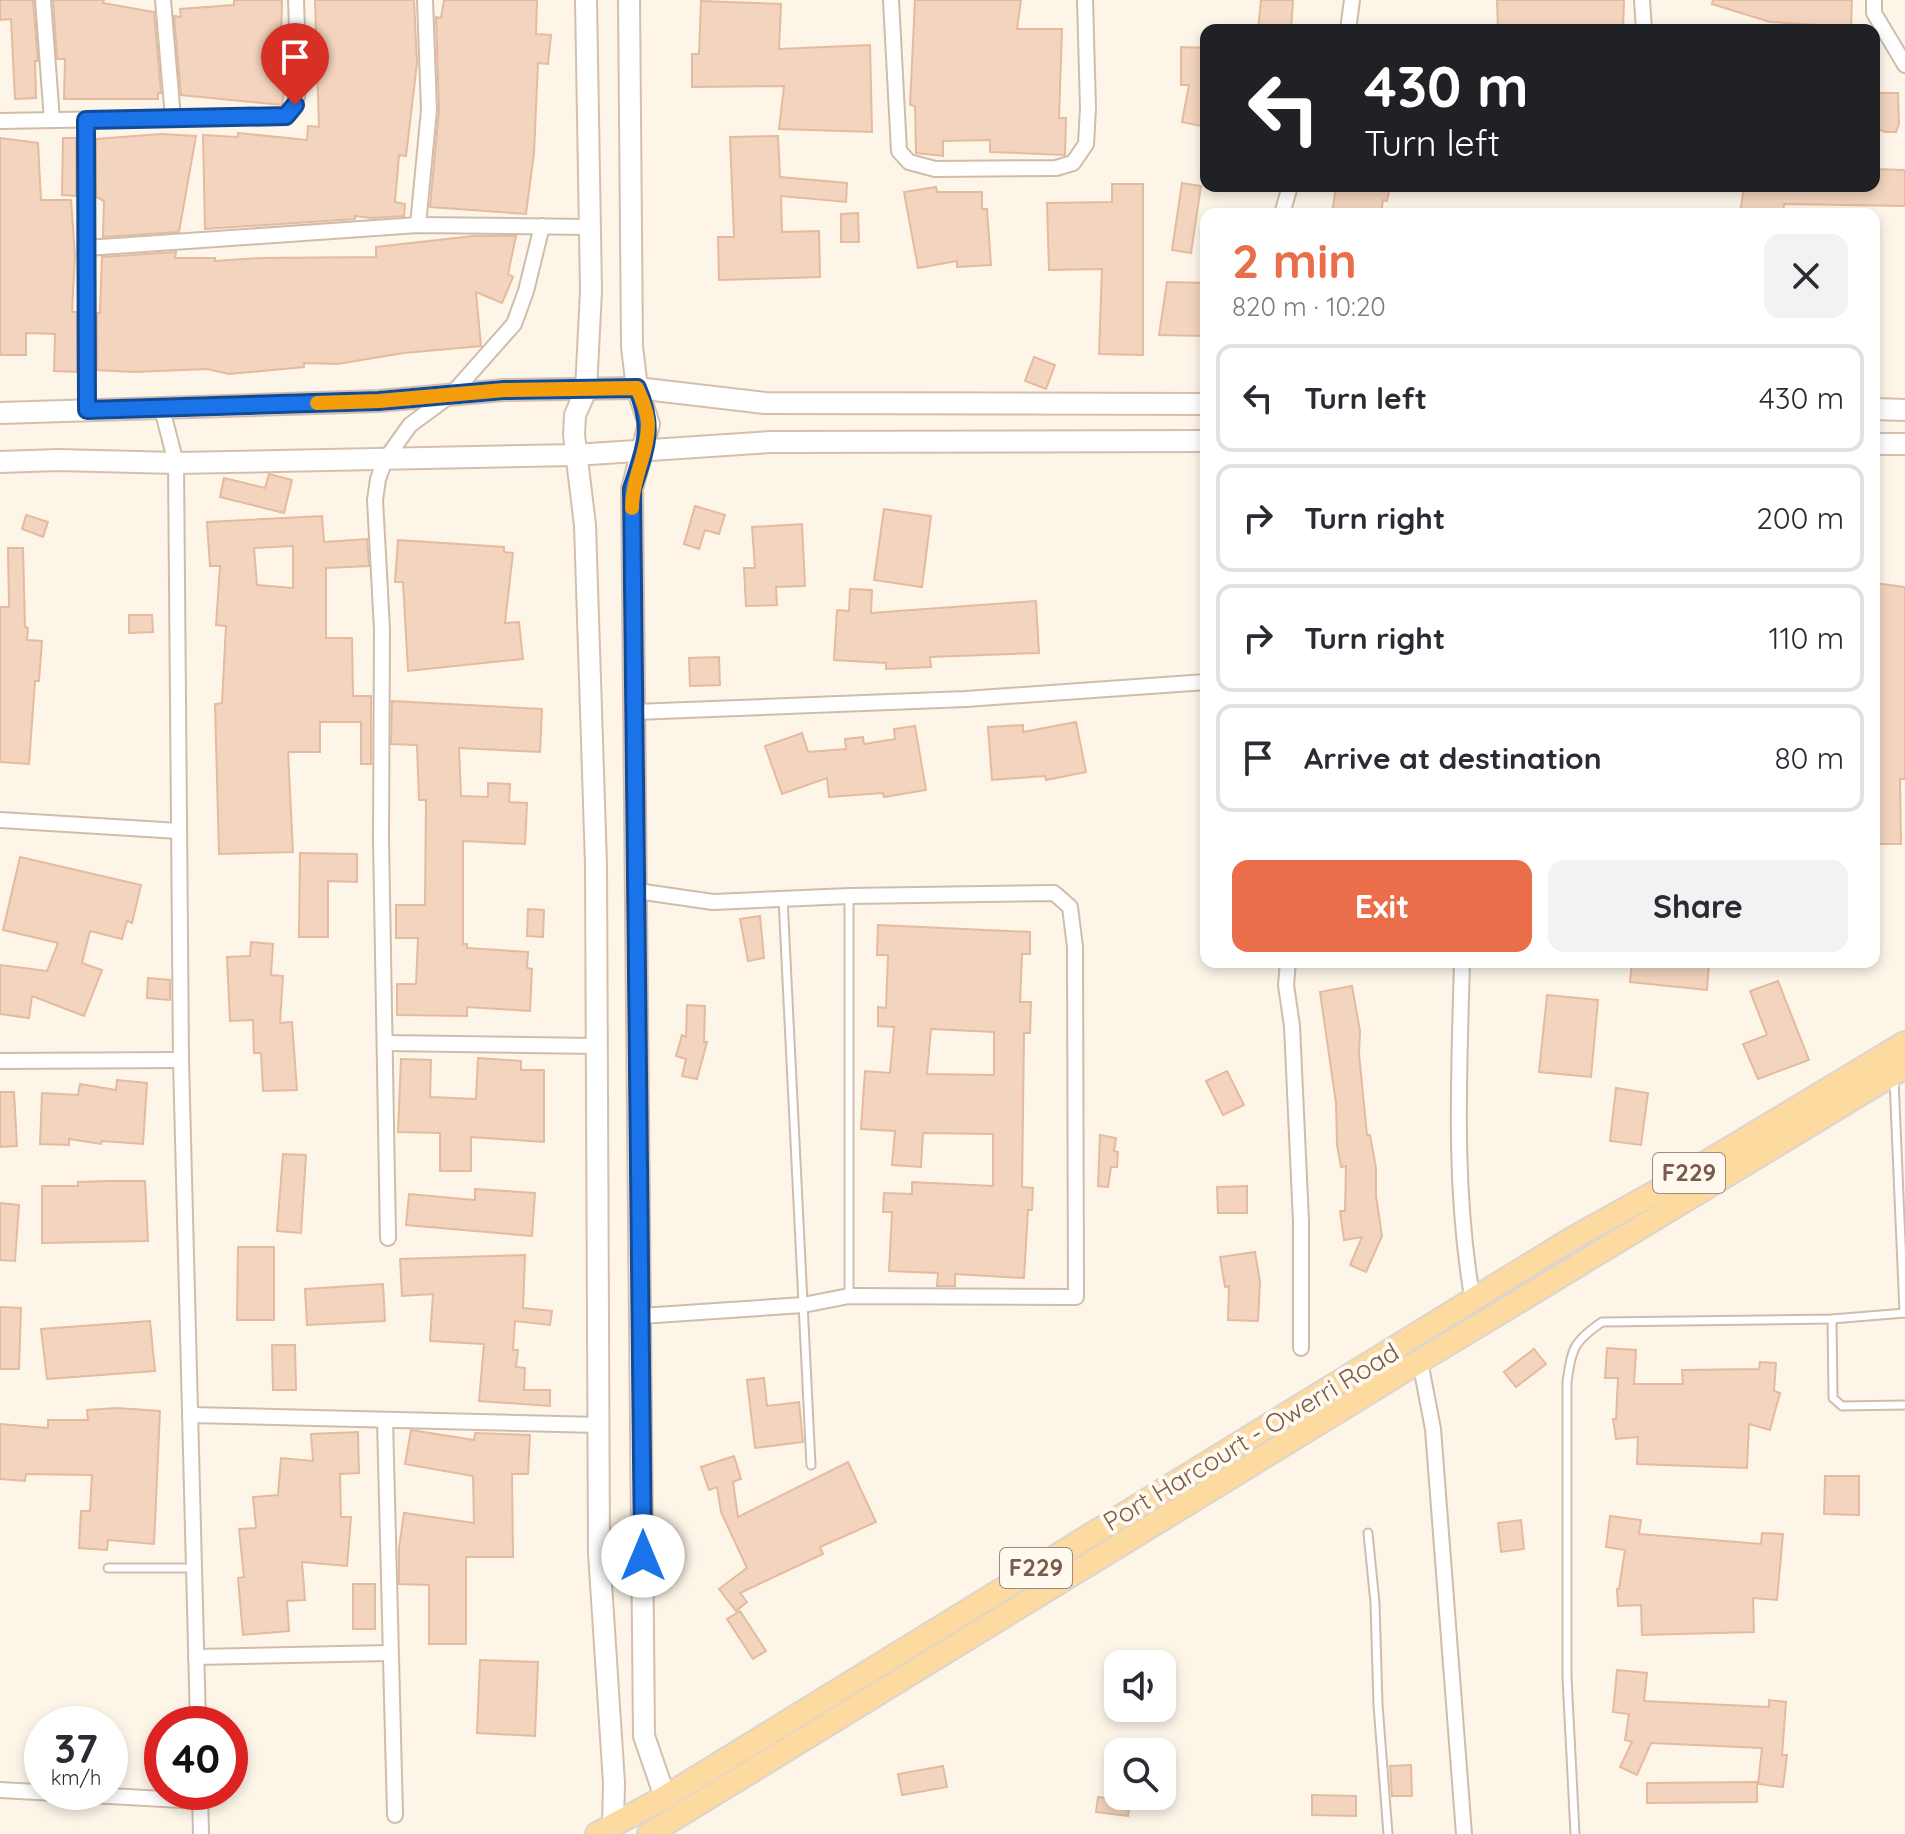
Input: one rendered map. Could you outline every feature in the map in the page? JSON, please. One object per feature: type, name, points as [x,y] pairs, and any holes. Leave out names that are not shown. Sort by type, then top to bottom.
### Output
[{"type":"main road","name":"Port Harcourt - Owerri Road","points":[[605,1830],[665,1797],[1573,1238],[1679,1179],[1905,1043]]},
{"type":"main road","name":"Port Harcourt - Owerri Road","points":[[649,1834],[1899,1070]]},
{"type":"street","points":[[43,0],[52,120]]},
{"type":"street","points":[[163,0],[173,118]]},
{"type":"street","points":[[0,121],[286,116],[295,105],[299,86],[296,0]]},
{"type":"street","points":[[418,225],[429,110],[425,0]]},
{"type":"street","points":[[586,0],[591,291],[586,390],[575,415],[575,455],[585,541],[596,865],[599,1553],[614,1783],[605,1830]]},
{"type":"street","points":[[629,0],[632,347],[637,388],[649,424],[632,489],[644,1736],[665,1797]]},
{"type":"street","points":[[891,0],[899,151],[909,162],[935,169],[1056,168],[1073,163],[1086,144],[1085,0]]},
{"type":"street","points":[[1349,24],[1352,0]]},
{"type":"street","points":[[1642,0],[1644,24]]},
{"type":"street","points":[[1874,0],[1874,13],[1905,65]]},
{"type":"street","points":[[86,120],[87,410]]},
{"type":"street","points":[[87,248],[418,225],[590,227]]},
{"type":"street","points":[[388,1238],[381,839],[382,629],[375,500],[378,479],[385,460],[410,425],[452,394],[514,324],[526,291],[542,226]]},
{"type":"street","points":[[0,413],[379,401],[504,390],[637,388],[765,403],[1200,404]]},
{"type":"street","points":[[162,409],[176,463],[181,1060],[197,1706]]},
{"type":"street","points":[[1880,409],[1905,410]]},
{"type":"street","points":[[0,462],[385,460],[575,455],[771,442],[1200,441]]},
{"type":"street","points":[[1880,444],[1905,444]]},
{"type":"street","points":[[635,712],[966,699],[1200,682]]},
{"type":"street","points":[[0,820],[179,831]]},
{"type":"street","points":[[637,891],[713,902],[849,896],[1054,893],[1070,907],[1075,947],[1076,1297],[849,1296],[803,1305],[641,1316]]},
{"type":"street","points":[[1287,968],[1301,1222],[1301,1348]]},
{"type":"street","points":[[1462,968],[1458,1134],[1465,1255],[1473,1302]]},
{"type":"street","points":[[386,1043],[597,1046]]},
{"type":"street","points":[[0,1061],[181,1060]]},
{"type":"street","points":[[1420,1361],[1433,1429],[1464,1834]]},
{"type":"street","points":[[190,1415],[598,1425]]},
{"type":"street","points":[[385,1420],[395,1815]]},
{"type":"street","points":[[196,1657],[389,1653]]},
{"type":"street","points":[[0,1790],[144,1794]]},
{"type":"street","points":[[200,1810],[201,1834]]},
{"type":"lane","points":[[849,896],[849,1296]]},
{"type":"lane","points":[[783,899],[811,1465]]},
{"type":"lane","points":[[1575,1834],[1567,1677],[1567,1382],[1571,1351],[1586,1333],[1602,1322],[1832,1319],[1905,1313],[1899,1070]]},
{"type":"lane","points":[[1832,1319],[1833,1398],[1842,1406],[1905,1405]]},
{"type":"lane","points":[[1368,1533],[1388,1834]]},
{"type":"lane","points":[[108,1568],[194,1568]]},
{"type":"building","points":[[0,0],[33,0],[38,61],[35,61],[36,98],[15,99],[11,19],[0,20]]},
{"type":"building","points":[[53,0],[104,0],[103,3],[154,12],[161,93],[158,93],[158,99],[64,99],[65,59],[57,59]]},
{"type":"building","points":[[234,0],[282,0],[280,80],[286,81],[282,105],[181,95],[174,16],[181,17],[180,9],[234,5]]},
{"type":"building","points":[[315,0],[414,0],[417,63],[406,156],[399,155],[395,202],[405,204],[404,216],[355,216],[355,219],[205,229],[203,135],[238,137],[238,133],[307,140],[308,126],[319,127]]},
{"type":"building","points":[[444,0],[537,0],[536,34],[551,35],[548,64],[538,63],[534,153],[526,214],[430,207],[439,110],[436,17],[441,18]]},
{"type":"building","points":[[915,0],[1021,0],[1017,29],[1062,29],[1059,118],[1066,118],[1065,155],[990,152],[990,140],[943,141],[943,156],[916,153],[915,106],[910,105]]},
{"type":"building","points":[[1261,0],[1293,0],[1291,24],[1259,24]]},
{"type":"building","points":[[1497,0],[1624,0],[1623,24],[1498,24]]},
{"type":"building","points":[[1713,0],[1852,0],[1851,24],[1770,22],[1712,4]]},
{"type":"building","points":[[701,1],[781,4],[779,49],[870,45],[872,132],[779,129],[784,86],[692,87],[692,54],[699,54]]},
{"type":"building","points":[[1181,47],[1200,48],[1200,126],[1182,122],[1189,85],[1181,85]]},
{"type":"building","points":[[1880,93],[1898,93],[1899,124],[1896,132],[1880,130]]},
{"type":"building","points":[[161,134],[196,136],[179,232],[103,237],[104,201],[96,197],[96,139]]},
{"type":"building","points":[[778,136],[780,177],[847,183],[846,202],[781,196],[782,232],[819,231],[820,277],[719,280],[718,237],[734,237],[730,137]]},
{"type":"building","points":[[0,138],[38,143],[41,200],[71,200],[75,255],[72,312],[77,312],[77,372],[54,371],[55,334],[26,333],[26,355],[0,355]]},
{"type":"building","points":[[63,138],[76,138],[76,196],[62,195]]},
{"type":"building","points":[[1880,169],[1905,170],[1905,206],[1784,204],[1784,208],[1741,208],[1743,192],[1880,192]]},
{"type":"building","points":[[1182,183],[1200,186],[1191,253],[1172,250]]},
{"type":"building","points":[[1112,184],[1143,184],[1143,355],[1099,354],[1102,269],[1049,270],[1047,203],[1112,202]]},
{"type":"building","points":[[936,187],[937,192],[982,192],[982,209],[987,209],[991,265],[957,267],[957,261],[918,268],[904,192]]},
{"type":"building","points":[[1335,192],[1389,192],[1382,208],[1333,208]]},
{"type":"building","points":[[858,213],[859,242],[841,242],[841,214]]},
{"type":"building","points":[[473,236],[516,236],[508,274],[513,277],[502,303],[476,292],[481,346],[404,353],[337,364],[304,363],[304,367],[229,374],[207,369],[97,370],[97,313],[100,313],[102,257],[176,252],[175,258],[215,258],[215,261],[376,257],[376,247]]},
{"type":"building","points":[[1167,282],[1200,283],[1200,336],[1159,335]]},
{"type":"building","points":[[1034,357],[1055,365],[1046,389],[1025,381]]},
{"type":"building","points":[[269,474],[292,480],[284,513],[220,497],[224,478],[265,488]]},
{"type":"building","points":[[695,506],[725,515],[719,534],[705,530],[699,549],[684,544]]},
{"type":"building","points":[[884,509],[931,516],[922,587],[874,580]]},
{"type":"building","points":[[26,515],[48,522],[43,537],[22,529]]},
{"type":"building","points":[[322,516],[324,542],[367,539],[369,566],[326,568],[326,638],[352,638],[353,696],[371,696],[371,764],[361,764],[361,722],[320,722],[320,752],[288,752],[293,852],[219,854],[215,704],[222,703],[226,626],[216,625],[220,566],[210,566],[207,522]],"holes":[[[293,546],[293,588],[257,585],[254,548]]]},
{"type":"building","points":[[802,524],[805,586],[776,587],[777,605],[746,606],[744,568],[755,568],[752,527]]},
{"type":"building","points":[[398,540],[504,547],[504,552],[513,553],[505,623],[519,622],[523,659],[408,671],[403,582],[395,582]]},
{"type":"building","points":[[8,548],[23,548],[27,640],[42,641],[39,681],[35,681],[29,764],[0,762],[0,607],[9,607]]},
{"type":"building","points":[[1880,584],[1905,587],[1905,779],[1900,779],[1901,844],[1880,844]]},
{"type":"building","points":[[850,589],[872,590],[871,613],[1036,601],[1039,653],[930,657],[931,667],[886,669],[886,663],[834,660],[837,610],[849,611]]},
{"type":"building","points":[[129,615],[152,615],[153,632],[129,633]]},
{"type":"building","points":[[719,657],[720,685],[690,686],[689,658]]},
{"type":"building","points":[[392,701],[542,709],[540,752],[459,748],[461,796],[488,797],[488,783],[510,784],[509,802],[527,803],[525,844],[463,841],[463,944],[467,944],[467,948],[528,952],[527,968],[532,969],[530,1011],[467,1007],[467,1016],[397,1015],[397,984],[416,984],[418,938],[396,938],[396,905],[425,905],[426,800],[419,800],[417,745],[391,744]]},
{"type":"building","points":[[1076,722],[1086,772],[1046,780],[1045,776],[992,780],[988,727],[1023,725],[1023,732]]},
{"type":"building","points":[[915,726],[926,790],[884,797],[883,793],[829,797],[827,778],[782,794],[765,746],[802,733],[808,752],[846,749],[845,739],[863,737],[864,744],[895,739],[894,729]]},
{"type":"building","points":[[300,853],[357,854],[357,882],[328,881],[328,937],[299,937]]},
{"type":"building","points":[[20,857],[141,885],[132,923],[127,921],[122,939],[90,931],[82,963],[102,970],[84,1016],[32,996],[29,1018],[0,1014],[0,965],[47,971],[58,943],[3,930]]},
{"type":"building","points":[[528,909],[544,910],[543,937],[527,936]]},
{"type":"building","points":[[760,916],[764,958],[748,961],[740,919]]},
{"type":"building","points":[[878,925],[1030,932],[1030,954],[1022,954],[1020,1002],[1031,1002],[1030,1033],[1024,1033],[1022,1187],[1033,1188],[1032,1210],[1028,1210],[1024,1278],[955,1274],[955,1286],[937,1286],[938,1273],[889,1271],[892,1212],[883,1212],[884,1193],[912,1194],[912,1182],[993,1186],[993,1134],[923,1133],[921,1167],[892,1165],[895,1131],[861,1129],[865,1071],[890,1073],[894,1027],[878,1026],[878,1007],[886,1008],[888,955],[877,955]],"holes":[[[931,1029],[994,1032],[994,1075],[927,1074]]]},
{"type":"building","points":[[251,942],[273,944],[271,975],[283,976],[280,1023],[292,1022],[297,1090],[263,1091],[261,1053],[254,1053],[253,1020],[230,1021],[227,957],[250,956]]},
{"type":"building","points":[[1631,968],[1709,968],[1707,990],[1630,982]]},
{"type":"building","points":[[148,978],[170,980],[170,1000],[147,998]]},
{"type":"building","points":[[1778,981],[1809,1060],[1758,1079],[1743,1044],[1767,1035],[1750,991]]},
{"type":"building","points":[[1352,986],[1360,1031],[1359,1054],[1367,1135],[1370,1135],[1376,1168],[1376,1196],[1382,1236],[1366,1272],[1350,1265],[1362,1237],[1344,1240],[1340,1211],[1345,1211],[1346,1166],[1341,1167],[1337,1145],[1336,1103],[1320,992]]},
{"type":"building","points":[[1547,995],[1598,1000],[1591,1077],[1539,1072]]},
{"type":"building","points":[[687,1005],[705,1006],[704,1042],[707,1042],[697,1079],[682,1076],[686,1059],[676,1056],[682,1035],[686,1037]]},
{"type":"building","points":[[478,1058],[521,1061],[521,1070],[544,1070],[544,1142],[471,1137],[471,1171],[440,1171],[440,1133],[398,1132],[401,1059],[431,1060],[430,1097],[476,1099]]},
{"type":"building","points":[[1227,1071],[1244,1105],[1223,1115],[1206,1081]]},
{"type":"building","points":[[117,1080],[147,1083],[143,1144],[102,1141],[101,1144],[69,1139],[69,1145],[40,1144],[42,1093],[78,1095],[80,1084],[116,1090]]},
{"type":"building","points":[[1616,1088],[1648,1093],[1641,1145],[1610,1141]]},
{"type":"building","points":[[0,1092],[14,1092],[17,1146],[0,1147]]},
{"type":"building","points":[[1100,1135],[1116,1138],[1114,1151],[1118,1152],[1117,1167],[1111,1167],[1108,1187],[1098,1186]]},
{"type":"building","points":[[283,1154],[306,1155],[301,1233],[277,1231]]},
{"type":"building","points":[[145,1181],[148,1241],[42,1243],[42,1186]]},
{"type":"building","points":[[1247,1186],[1247,1213],[1218,1213],[1217,1187]]},
{"type":"building","points":[[475,1189],[535,1193],[532,1236],[406,1225],[409,1194],[475,1200]]},
{"type":"building","points":[[0,1203],[19,1205],[15,1261],[0,1260]]},
{"type":"building","points":[[238,1247],[274,1247],[274,1320],[237,1320]]},
{"type":"building","points":[[1255,1252],[1260,1282],[1258,1321],[1228,1320],[1229,1286],[1225,1287],[1220,1257]]},
{"type":"building","points":[[525,1255],[523,1308],[552,1311],[550,1325],[515,1321],[513,1350],[518,1350],[516,1367],[525,1368],[524,1390],[550,1390],[550,1406],[479,1401],[484,1344],[430,1341],[433,1294],[402,1296],[400,1259]]},
{"type":"building","points":[[383,1284],[385,1321],[307,1325],[305,1289]]},
{"type":"building","points":[[0,1307],[21,1308],[19,1369],[0,1369]]},
{"type":"building","points":[[150,1321],[155,1371],[47,1379],[41,1329]]},
{"type":"building","points":[[272,1345],[295,1345],[296,1390],[273,1390]]},
{"type":"building","points":[[1607,1348],[1636,1350],[1634,1384],[1683,1384],[1682,1370],[1759,1369],[1760,1362],[1776,1363],[1774,1391],[1780,1393],[1770,1430],[1749,1424],[1747,1468],[1637,1464],[1638,1437],[1616,1439],[1613,1419],[1616,1419],[1618,1378],[1605,1378]]},
{"type":"building","points":[[1534,1349],[1546,1364],[1516,1387],[1504,1372]]},
{"type":"building","points":[[764,1378],[767,1406],[799,1402],[803,1442],[755,1448],[747,1380]]},
{"type":"building","points":[[117,1408],[160,1411],[154,1544],[108,1540],[107,1550],[79,1548],[81,1511],[90,1511],[92,1475],[26,1474],[25,1481],[0,1479],[0,1424],[48,1428],[48,1420],[88,1420],[87,1410]]},
{"type":"building","points":[[411,1430],[474,1440],[475,1433],[530,1435],[528,1474],[512,1474],[513,1557],[466,1557],[466,1644],[429,1644],[429,1585],[399,1584],[399,1548],[404,1513],[474,1523],[473,1476],[405,1464]]},
{"type":"building","points":[[358,1432],[359,1473],[340,1474],[341,1517],[351,1517],[347,1566],[302,1562],[305,1600],[287,1601],[289,1631],[243,1635],[238,1578],[244,1577],[239,1529],[256,1528],[253,1497],[278,1495],[281,1458],[313,1461],[311,1434]]},
{"type":"building","points":[[734,1456],[741,1479],[733,1482],[738,1517],[848,1462],[876,1522],[820,1547],[823,1554],[740,1593],[747,1602],[736,1611],[719,1589],[747,1568],[721,1512],[717,1487],[709,1490],[701,1467]]},
{"type":"building","points":[[1825,1476],[1859,1476],[1859,1515],[1824,1514]]},
{"type":"building","points":[[1610,1516],[1641,1520],[1639,1534],[1761,1544],[1762,1533],[1783,1534],[1777,1600],[1753,1598],[1754,1632],[1642,1635],[1641,1605],[1618,1606],[1617,1589],[1625,1550],[1606,1547]]},
{"type":"building","points":[[1521,1520],[1524,1549],[1501,1552],[1498,1523]]},
{"type":"building","points":[[353,1584],[375,1584],[375,1629],[353,1629]]},
{"type":"building","points":[[740,1611],[766,1651],[753,1659],[727,1619]]},
{"type":"building","points":[[480,1660],[538,1662],[535,1736],[477,1733]]},
{"type":"building","points":[[1617,1670],[1647,1673],[1644,1701],[1769,1707],[1769,1700],[1786,1702],[1782,1755],[1787,1755],[1783,1787],[1758,1784],[1762,1748],[1651,1743],[1637,1775],[1620,1767],[1632,1742],[1625,1740],[1629,1714],[1613,1712]]},
{"type":"building","points":[[1411,1765],[1412,1796],[1392,1796],[1390,1766]]},
{"type":"building","points":[[943,1766],[947,1787],[902,1795],[898,1774]]},
{"type":"building","points":[[1757,1782],[1757,1802],[1647,1803],[1647,1783]]},
{"type":"building","points":[[1312,1795],[1356,1796],[1356,1816],[1312,1815]]},
{"type":"building","points":[[1098,1797],[1104,1798],[1104,1810],[1129,1810],[1128,1816],[1096,1812]]},
{"type":"slow traffic","points":[[317,403],[504,390],[637,388],[649,424],[632,489],[632,508]]},
{"type":"route","points":[[295,105],[286,116],[86,120],[87,410],[379,401],[504,390],[637,388],[649,424],[632,489],[643,1556]]}]
